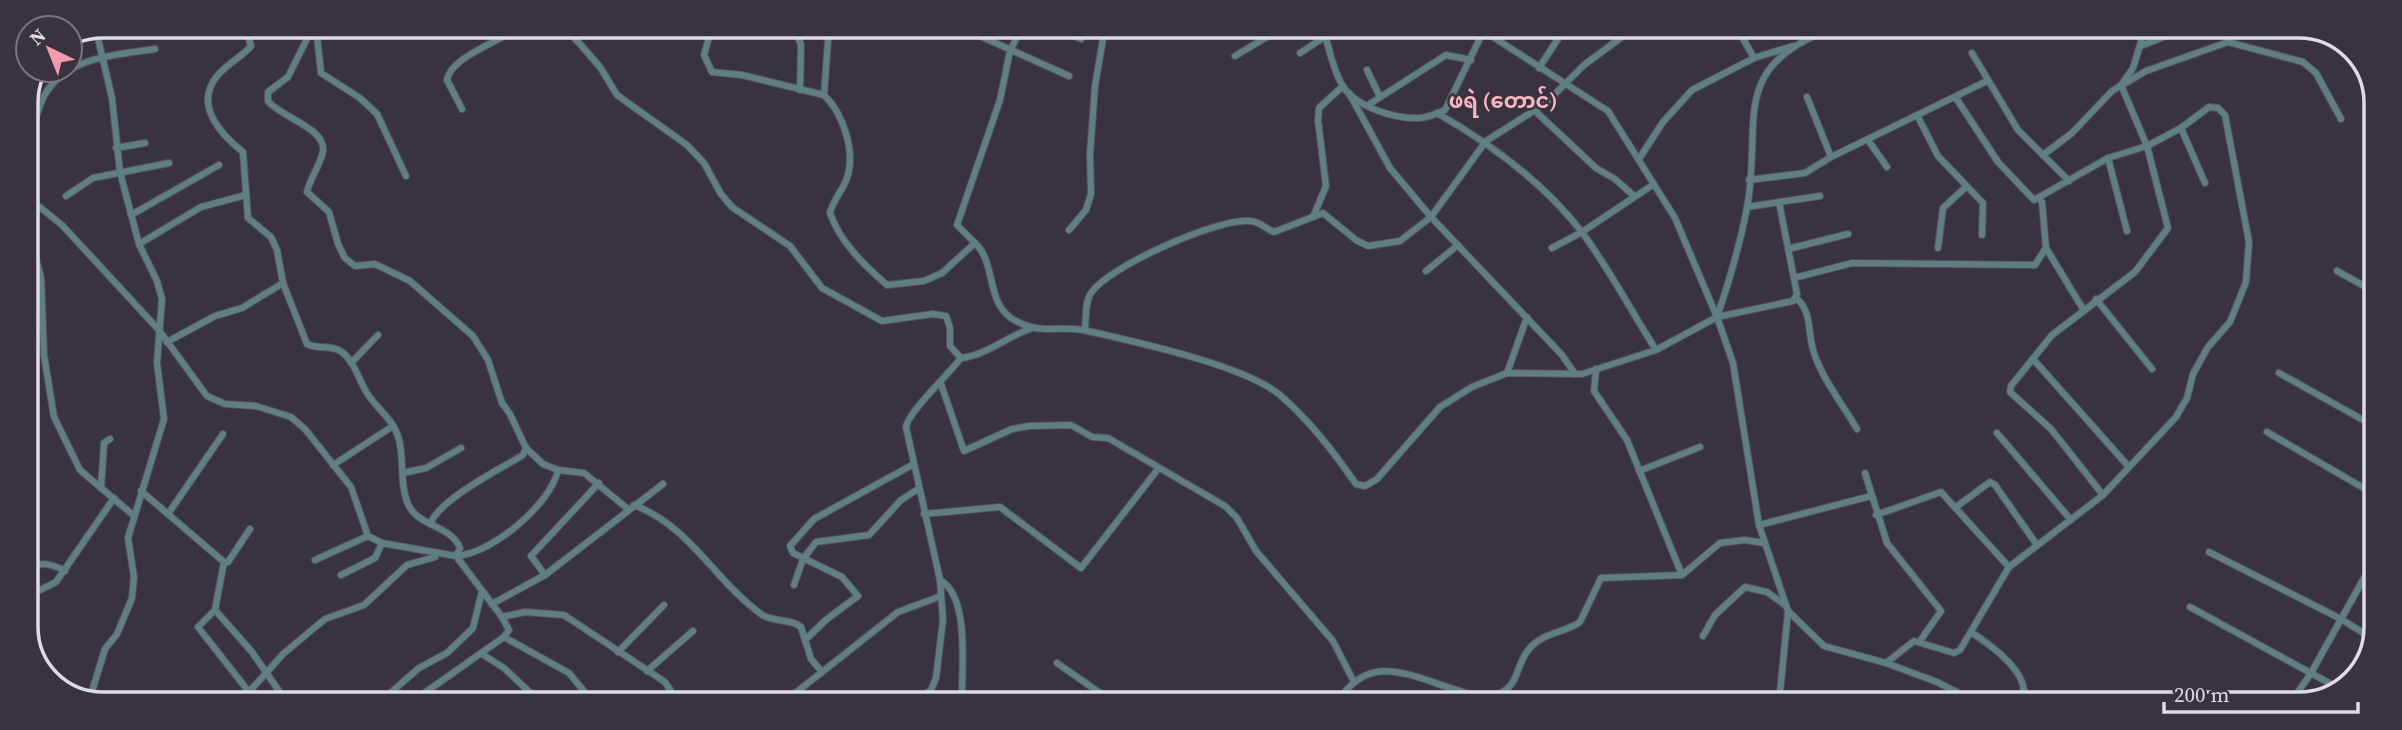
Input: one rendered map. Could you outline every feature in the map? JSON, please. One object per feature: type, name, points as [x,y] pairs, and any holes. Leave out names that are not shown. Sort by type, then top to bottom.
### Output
[{"type":"street","points":[[249,38],[251,46],[216,77],[208,98],[211,119],[227,140],[243,152],[248,218],[271,237],[277,250],[283,283],[307,344],[317,350],[334,348],[343,352],[351,363],[368,394],[384,411],[398,436],[408,504],[413,513],[456,539],[460,548],[456,556]]},
{"type":"street","points":[[308,38],[288,77],[268,92],[268,101],[273,107],[309,127],[323,143],[323,152],[307,192],[329,212],[345,258],[355,266],[375,264],[410,281],[473,336],[488,360],[502,403],[526,448],[542,464],[558,470],[584,473],[631,507],[662,518],[689,539],[727,584],[761,614],[772,621],[797,624],[811,659],[822,672]]},
{"type":"street","points":[[316,38],[321,73],[360,98],[377,114],[406,176]]},
{"type":"street","points":[[462,109],[447,80],[449,73],[499,38]]},
{"type":"street","points":[[575,38],[600,67],[617,95],[687,145],[704,163],[721,194],[732,207],[790,246],[822,288],[882,321],[933,314],[946,316],[950,328],[950,346],[961,358]]},
{"type":"street","points":[[709,38],[704,55],[712,72],[741,75],[824,95],[832,102],[850,150],[847,177],[830,213],[836,230],[860,262],[887,285],[906,285],[942,273],[975,243]]},
{"type":"street","points":[[798,38],[801,45],[800,90]]},
{"type":"street","points":[[824,95],[828,38]]},
{"type":"street","points":[[983,38],[1069,76]]},
{"type":"street","points":[[1016,38],[1010,51],[1000,100],[957,225],[983,255],[998,305],[1030,329]]},
{"type":"street","points":[[1069,230],[1086,210],[1091,194],[1090,154],[1095,86],[1103,38]]},
{"type":"street","points":[[1235,56],[1265,38]]},
{"type":"street","points":[[1300,53],[1323,38]]},
{"type":"street","points":[[1327,38],[1343,86],[1390,168],[1431,217],[1527,317],[1575,373]]},
{"type":"street","points":[[1349,93],[1388,113],[1421,119],[1445,110],[1471,60],[1479,38]]},
{"type":"street","points":[[1495,38],[1565,84],[1590,96],[1608,111],[1675,218],[1717,317],[1733,363],[1759,525],[1787,609],[1780,692]]},
{"type":"street","points":[[1539,68],[1558,38]]},
{"type":"street","points":[[1085,330],[1088,300],[1094,289],[1173,240],[1247,220],[1274,232],[1323,213],[1356,240],[1368,246],[1399,241],[1431,217],[1486,141],[1534,110],[1622,38]]},
{"type":"street","points":[[1743,38],[1754,58]]},
{"type":"street","points":[[1717,317],[1747,207],[1752,121],[1760,82],[1769,68],[1810,38]]},
{"type":"street","points":[[2121,85],[2133,68],[2143,38]]},
{"type":"street","points":[[2141,47],[2162,38]]},
{"type":"street","points":[[92,690],[105,649],[117,634],[132,598],[134,577],[128,538],[164,419],[156,363],[162,299],[157,281],[139,244],[120,172],[104,55],[99,39]]},
{"type":"street","points":[[2043,155],[2072,133],[2102,100],[2121,85],[2146,71],[2228,42],[2303,62],[2316,73],[2341,119]]},
{"type":"street","points":[[1639,159],[1663,122],[1692,90],[1754,58],[1796,46]]},
{"type":"street","points":[[38,114],[46,93],[80,64],[104,55],[155,49]]},
{"type":"street","points":[[1972,53],[2018,130],[2069,181]]},
{"type":"street","points":[[1368,105],[1446,55],[1471,60]]},
{"type":"street","points":[[1367,70],[1380,97]]},
{"type":"street","points":[[1749,180],[1805,173],[1831,157],[1987,81]]},
{"type":"street","points":[[2103,495],[2051,429],[2010,392],[2014,380],[2052,335],[2134,272],[2168,228],[2147,146],[2121,85]]},
{"type":"street","points":[[1314,215],[1326,186],[1319,108],[1343,86]]},
{"type":"street","points":[[1807,97],[1831,157]]},
{"type":"street","points":[[1886,663],[1914,641],[1954,653],[1960,650],[2009,567],[2103,495],[2176,417],[2187,398],[2193,374],[2208,347],[2230,322],[2246,282],[2249,242],[2225,116],[2218,108],[2209,107],[2181,128],[2147,146],[2108,158],[2034,200],[1998,162],[1956,98]]},
{"type":"street","points":[[1534,110],[1596,168],[1615,178],[1634,196]]},
{"type":"street","points":[[1437,113],[1486,141],[1552,198],[1582,232],[1656,350]]},
{"type":"street","points":[[1917,117],[1938,156],[1985,206],[1982,235]]},
{"type":"street","points":[[2181,128],[2205,183]]},
{"type":"street","points":[[1868,140],[1886,167]]},
{"type":"street","points":[[116,148],[145,143]]},
{"type":"street","points":[[2108,158],[2127,231]]},
{"type":"street","points":[[66,197],[93,178],[169,163]]},
{"type":"street","points":[[131,215],[219,165]]},
{"type":"street","points":[[1552,248],[1582,232],[1654,184]]},
{"type":"street","points":[[1938,248],[1942,210],[1966,187]]},
{"type":"street","points":[[139,244],[201,207],[246,195]]},
{"type":"street","points":[[1747,207],[1820,196]]},
{"type":"street","points":[[2039,199],[2042,202],[2046,248],[2083,309]]},
{"type":"street","points":[[1779,202],[1796,298],[1808,312],[1813,350],[1819,366],[1857,429]]},
{"type":"street","points":[[38,206],[62,225],[158,329],[207,396],[225,404],[256,406],[291,417],[351,487],[368,537],[382,544],[444,556]]},
{"type":"street","points":[[1788,249],[1848,233]]},
{"type":"street","points":[[1426,271],[1458,245]]},
{"type":"street","points":[[1794,278],[1852,263],[2035,265],[2046,248]]},
{"type":"street","points":[[38,268],[44,355],[54,417],[66,437],[74,461],[133,515]]},
{"type":"street","points":[[2337,271],[2363,286]]},
{"type":"street","points":[[167,342],[215,316],[242,308],[283,283]]},
{"type":"street","points":[[928,692],[936,678],[943,620],[940,580],[906,439],[908,418],[941,384],[961,358],[977,356],[1006,337],[1030,329],[1085,330],[1238,371],[1278,393],[1324,438],[1356,484],[1365,486],[1377,479],[1440,407],[1464,391],[1507,373],[1575,373],[1596,369],[1656,350],[1717,317],[1796,298]]},
{"type":"street","points":[[2096,299],[2152,369]]},
{"type":"street","points":[[1507,373],[1527,317]]},
{"type":"street","points":[[351,363],[379,335]]},
{"type":"street","points":[[2033,359],[2129,467]]},
{"type":"street","points":[[1596,369],[1594,391],[1627,440],[1682,575]]},
{"type":"street","points":[[2279,373],[2364,420]]},
{"type":"street","points":[[941,384],[964,450],[1012,429],[1071,425],[1091,437],[1108,438],[1158,469],[1190,484],[1234,514],[1256,551],[1333,641],[1353,680]]},
{"type":"street","points":[[333,465],[393,426]]},
{"type":"street","points":[[2267,432],[2364,488]]},
{"type":"street","points":[[1997,433],[2071,520]]},
{"type":"street","points":[[168,514],[222,434]]},
{"type":"street","points":[[101,488],[104,443],[110,439]]},
{"type":"street","points":[[1639,471],[1700,447]]},
{"type":"street","points":[[403,473],[426,468],[461,448]]},
{"type":"street","points":[[430,524],[433,517],[460,495],[523,455],[526,448]]},
{"type":"street","points":[[805,640],[827,619],[858,596],[842,577],[803,559],[790,550],[790,546],[814,519],[912,464]]},
{"type":"street","points":[[924,514],[1000,508],[1083,567],[1158,469]]},
{"type":"street","points":[[224,562],[215,610],[198,626],[248,692],[264,673],[325,619],[364,605],[407,565],[424,558],[474,552],[501,539],[541,501],[555,483],[558,470]]},
{"type":"street","points":[[1865,474],[1876,516],[1887,543],[1941,611],[1920,641]]},
{"type":"street","points":[[1956,507],[1990,482],[1995,485],[2037,545]]},
{"type":"street","points":[[545,575],[531,556],[598,483]]},
{"type":"street","points":[[492,604],[545,575],[663,484]]},
{"type":"street","points":[[794,584],[809,548],[821,540],[873,533],[901,500],[918,489]]},
{"type":"street","points":[[141,491],[224,562]]},
{"type":"street","points":[[1876,516],[1935,493],[1946,495],[2009,567]]},
{"type":"street","points":[[1759,525],[1871,496]]},
{"type":"street","points":[[39,591],[56,582],[65,571],[114,498]]},
{"type":"street","points":[[224,562],[228,562],[250,529]]},
{"type":"street","points":[[315,560],[368,537]]},
{"type":"street","points":[[1503,692],[1514,683],[1529,649],[1557,630],[1580,622],[1596,582],[1601,578],[1682,575],[1720,543],[1745,540],[1764,543]]},
{"type":"street","points":[[341,575],[375,558],[382,544]]},
{"type":"street","points":[[2209,552],[2363,633]]},
{"type":"street","points":[[426,692],[504,637],[509,627],[456,556]]},
{"type":"street","points":[[39,564],[45,563],[65,571]]},
{"type":"street","points":[[2298,692],[2364,578]]},
{"type":"street","points":[[940,580],[951,590],[960,616],[964,663],[963,692]]},
{"type":"street","points":[[1703,636],[1715,615],[1745,587],[1766,592],[1824,646],[1886,663],[1957,692]]},
{"type":"street","points":[[391,692],[419,668],[447,653],[473,628],[482,591]]},
{"type":"street","points":[[797,692],[898,612],[941,596]]},
{"type":"street","points":[[618,652],[664,606]]},
{"type":"street","points":[[2190,607],[2329,684]]},
{"type":"street","points":[[215,610],[252,652],[279,692]]},
{"type":"street","points":[[502,617],[526,612],[564,615],[664,682],[671,692]]},
{"type":"street","points":[[647,671],[693,631]]},
{"type":"street","points":[[1972,633],[2014,671],[2023,682],[2023,692]]},
{"type":"street","points":[[504,637],[569,673],[585,692]]},
{"type":"street","points":[[482,654],[504,668],[529,692]]},
{"type":"street","points":[[1057,663],[1099,692]]},
{"type":"street","points":[[1345,692],[1353,680],[1378,670],[1462,692]]},
{"type":"district","name":"ဖရဲ (တောင်)","points":[[1503,101]]}]
